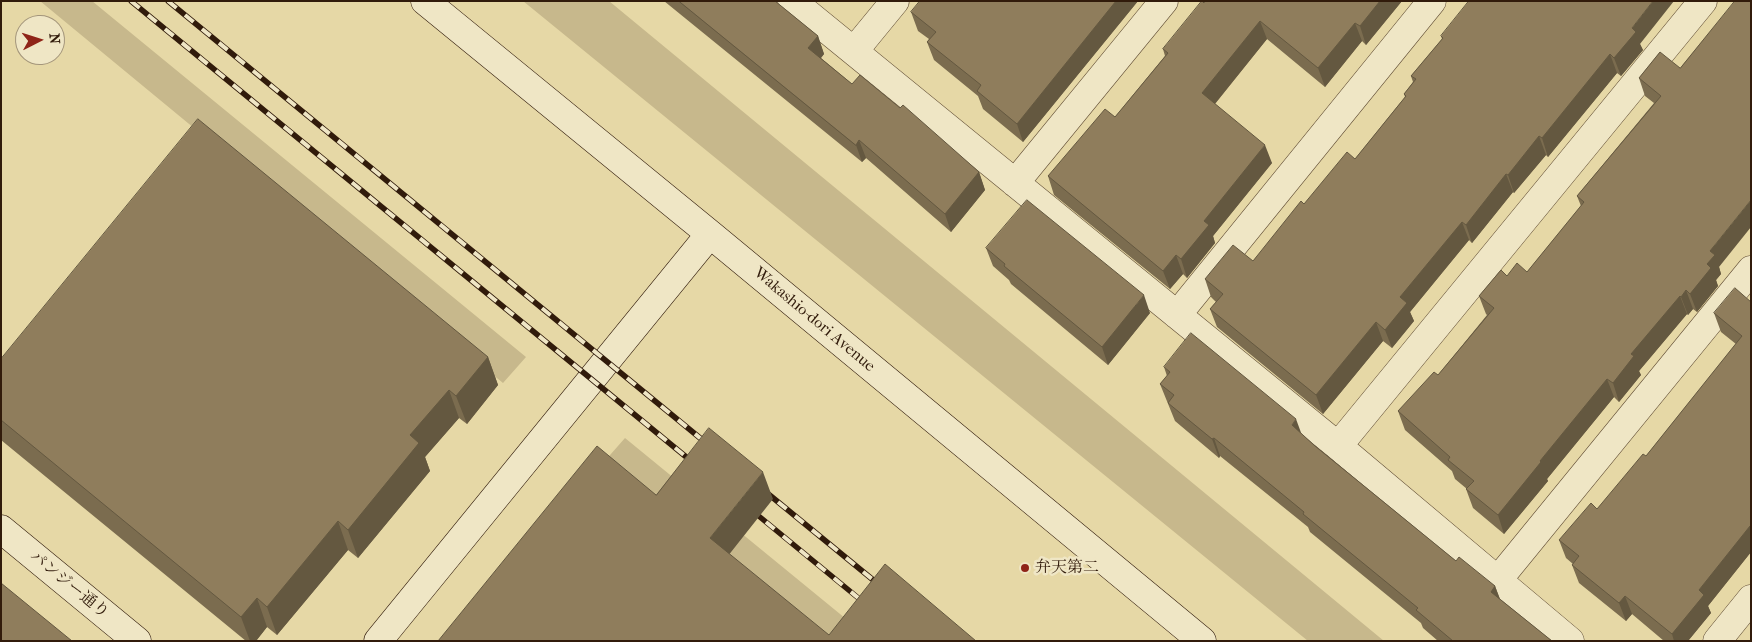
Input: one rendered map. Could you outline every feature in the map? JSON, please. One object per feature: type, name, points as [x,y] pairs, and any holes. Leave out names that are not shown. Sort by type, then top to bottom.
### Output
[{"type":"street","name":"Wakashio-dori Avenue","points":[[425,1],[1202,641]]},
{"type":"street","points":[[792,1],[1338,446],[1570,641]]},
{"type":"street","points":[[854,51],[895,1]]},
{"type":"street","points":[[1015,183],[1164,1]]},
{"type":"street","points":[[1177,315],[1432,1]]},
{"type":"street","points":[[1338,446],[1703,1]]},
{"type":"street","points":[[378,641],[710,234]]},
{"type":"street","points":[[1497,581],[1751,270]]},
{"type":"street","name":"パンジー通り","points":[[1,529],[137,641]]},
{"type":"street","points":[[1717,641],[1751,599]]},
{"type":"shaded area","points":[[40,1],[92,1],[526,357],[503,383],[65,22],[65,15],[57,15]]},
{"type":"shaded area","points":[[523,1],[609,1],[1384,641],[1308,641]]},
{"type":"shaded area","points":[[625,438],[873,641],[818,641],[603,463]]},
{"type":"building","points":[[679,1],[775,1],[818,36],[808,48],[852,84],[860,75],[900,108],[903,105],[979,172],[945,214],[859,140],[856,145]]},
{"type":"building","points":[[920,1],[1116,1],[1017,124],[977,91],[981,85],[927,42],[936,32],[911,12]]},
{"type":"building","points":[[1202,1],[1204,3],[1205,1],[1380,1],[1360,26],[1355,23],[1318,68],[1260,21],[1202,93],[1265,145],[1204,221],[1209,225],[1181,259],[1176,255],[1163,271],[1048,176],[1105,109],[1115,117],[1168,53],[1163,49]]},
{"type":"building","points":[[1469,1],[1653,1],[1632,28],[1636,32],[1614,58],[1610,54],[1542,138],[1539,136],[1466,225],[1462,222],[1400,297],[1407,303],[1385,330],[1376,322],[1316,395],[1210,309],[1223,294],[1205,279],[1233,245],[1253,261],[1301,201],[1304,204],[1347,152],[1355,159],[1406,96],[1404,94],[1416,79],[1411,76],[1443,38],[1441,36]]},
{"type":"building","points":[[1735,1],[1751,1],[1751,200],[1710,251],[1715,255],[1707,264],[1711,268],[1690,294],[1686,290],[1680,296],[1631,354],[1634,356],[1613,383],[1607,379],[1498,515],[1466,489],[1474,481],[1448,460],[1450,457],[1398,411],[1434,372],[1438,375],[1494,308],[1479,296],[1501,270],[1507,276],[1517,263],[1527,272],[1584,202],[1577,196],[1661,96],[1639,78],[1660,52],[1680,68]]},
{"type":"building","points":[[198,119],[488,357],[456,396],[449,390],[410,435],[419,443],[348,530],[338,521],[267,607],[257,598],[241,617],[1,420],[1,359]]},
{"type":"building","points":[[1027,200],[1144,295],[1102,347],[1004,266],[1005,264],[986,248]]},
{"type":"building","points":[[1735,288],[1751,302],[1751,527],[1699,590],[1704,595],[1672,634],[1625,596],[1619,603],[1572,565],[1579,556],[1559,540],[1591,503],[1597,509],[1643,454],[1646,456],[1742,336],[1714,313]]},
{"type":"building","points":[[1191,333],[1296,419],[1292,425],[1315,446],[1456,561],[1459,557],[1495,586],[1491,592],[1552,641],[1453,641],[1416,610],[1418,608],[1303,514],[1304,512],[1168,403],[1174,395],[1160,384],[1170,372],[1164,367]]},
{"type":"building","points":[[709,428],[763,472],[710,538],[829,635],[885,564],[976,641],[438,641],[597,446],[656,495]]},
{"type":"building","points":[[1,583],[72,641],[1,641]]},
{"type":"railway","points":[[131,1],[696,465]]},
{"type":"railway","points":[[168,1],[711,447]]},
{"type":"railway","points":[[761,488],[883,588]]},
{"type":"railway","points":[[749,508],[868,606]]},
{"type":"place","name":"弁天第二","points":[[1025,568]]}]
